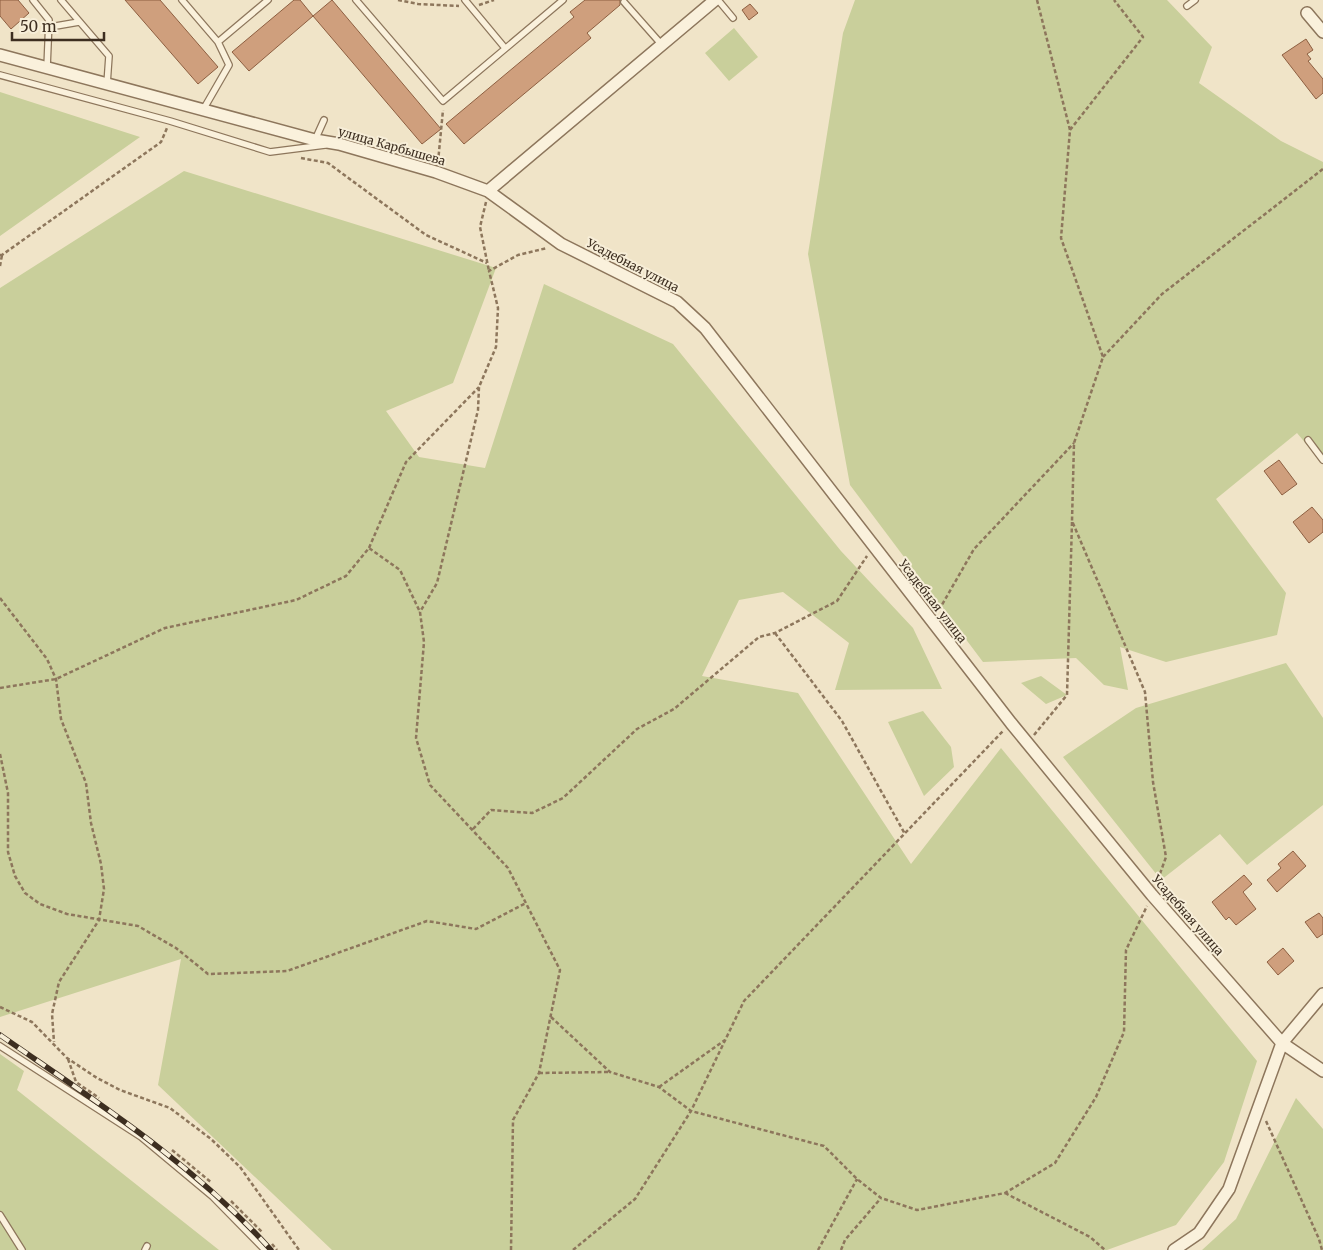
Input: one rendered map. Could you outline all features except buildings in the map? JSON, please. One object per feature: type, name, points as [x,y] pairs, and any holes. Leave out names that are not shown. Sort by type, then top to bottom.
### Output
[{"type":"street","points":[[488,191],[717,0]]},
{"type":"street","points":[[1307,13],[1323,32]]},
{"type":"street","name":"улица Карбышева","points":[[0,55],[203,111],[315,140],[340,144],[436,172],[488,191]]},
{"type":"street","name":"Усадебная улица","points":[[488,191],[561,244],[677,302],[705,328],[1011,723],[1152,895],[1282,1043],[1323,1071]]},
{"type":"street","points":[[1174,1250],[1200,1232],[1229,1189],[1282,1043],[1323,994]]},
{"type":"lane","points":[[34,0],[46,14],[50,27],[47,68]]},
{"type":"lane","points":[[61,0],[109,56],[107,84]]},
{"type":"lane","points":[[182,0],[218,42],[229,65],[203,111]]},
{"type":"lane","points":[[218,42],[268,0]]},
{"type":"lane","points":[[356,0],[443,101],[563,0]]},
{"type":"lane","points":[[465,0],[505,48]]},
{"type":"lane","points":[[717,0],[733,18]]},
{"type":"lane","points":[[1187,6],[1195,0]]},
{"type":"lane","points":[[624,2],[662,45]]},
{"type":"lane","points":[[50,27],[80,22]]},
{"type":"lane","points":[[0,75],[270,152],[340,144]]},
{"type":"lane","points":[[315,140],[324,120]]},
{"type":"lane","points":[[1308,440],[1323,460]]},
{"type":"lane","points":[[0,1046],[141,1137],[213,1197],[265,1250]]},
{"type":"lane","points":[[0,1215],[22,1250]]},
{"type":"path","points":[[398,0],[418,4],[471,7],[494,0]]},
{"type":"path","points":[[1037,0],[1070,130],[1061,238],[1103,357]]},
{"type":"path","points":[[1070,130],[1143,37],[1114,0]]},
{"type":"path","points":[[436,172],[443,126],[443,101]]},
{"type":"path","points":[[0,266],[1,255],[67,206],[161,142],[170,122]]},
{"type":"path","points":[[299,157],[328,163],[426,235],[487,263]]},
{"type":"path","points":[[1028,743],[1067,694],[1074,443],[1103,357],[1162,294],[1323,169]]},
{"type":"path","points":[[420,612],[437,583],[478,410],[479,387],[496,347],[498,308],[480,227],[488,191]]},
{"type":"path","points":[[489,271],[518,255],[561,244]]},
{"type":"path","points":[[0,688],[56,679],[164,628],[296,600],[346,576],[369,548],[406,462],[479,387]]},
{"type":"path","points":[[932,622],[974,549],[1074,443]]},
{"type":"path","points":[[539,1073],[610,1072],[659,1087],[691,1111],[824,1146],[857,1179],[881,1198],[917,1210],[1005,1193],[1055,1163],[1096,1097],[1124,1032],[1126,950],[1152,895],[1166,857],[1153,782],[1145,692],[1072,521]]},
{"type":"path","points":[[473,829],[491,810],[532,813],[563,798],[637,729],[674,709],[759,637],[775,633],[837,601],[873,546]]},
{"type":"path","points":[[369,548],[400,570],[420,612],[424,642],[416,738],[430,785],[508,868],[560,970],[539,1073],[513,1120],[511,1250]]},
{"type":"path","points":[[0,598],[47,659],[56,679],[62,719],[86,783],[91,823],[101,864],[104,889],[99,920],[59,982],[52,1014],[54,1042]]},
{"type":"path","points":[[775,633],[842,721],[905,834]]},
{"type":"path","points":[[573,1250],[635,1199],[691,1111],[744,1001],[1011,723]]},
{"type":"path","points":[[0,754],[8,793],[8,852],[15,876],[25,893],[40,904],[67,914],[138,926],[176,948],[208,974],[287,970],[427,922],[476,929],[526,903]]},
{"type":"path","points":[[0,1007],[32,1022],[54,1042],[67,1058],[97,1078],[120,1090],[170,1108],[211,1140],[240,1167],[299,1250]]},
{"type":"path","points":[[550,1017],[610,1072]]},
{"type":"path","points":[[659,1087],[726,1040]]},
{"type":"path","points":[[1259,1105],[1319,1239],[1322,1250]]},
{"type":"path","points":[[818,1250],[857,1179]]},
{"type":"path","points":[[1005,1193],[1090,1237],[1105,1250]]},
{"type":"path","points":[[841,1250],[845,1240],[881,1198]]},
{"type":"green space","points":[[855,0],[1167,0],[1212,47],[1199,83],[1281,141],[1323,162],[1323,464],[1297,433],[1216,499],[1286,593],[1277,635],[1166,662],[1120,647],[1128,690],[1104,685],[1076,658],[983,662],[850,485],[808,254],[843,33]]},
{"type":"green space","points":[[734,28],[758,57],[729,81],[705,53]]},
{"type":"green space","points":[[0,92],[140,137],[0,236]]},
{"type":"green space","points":[[184,171],[496,268],[453,383],[386,411],[419,457],[485,468],[544,284],[673,344],[841,551],[913,628],[942,689],[835,690],[849,643],[783,592],[739,600],[702,676],[798,693],[911,864],[1001,748],[1257,1061],[1224,1162],[1176,1225],[1107,1250],[332,1250],[158,1085],[181,959],[0,1017],[0,288]]},
{"type":"green space","points":[[1286,663],[1323,718],[1323,805],[1247,865],[1220,834],[1161,880],[1063,757],[1136,708]]},
{"type":"green space","points":[[1041,676],[1067,695],[1046,704],[1021,683]]},
{"type":"green space","points":[[923,711],[951,747],[954,767],[924,796],[888,722]]},
{"type":"green space","points":[[0,1054],[24,1071],[17,1090],[219,1250],[0,1250]]},
{"type":"green space","points":[[1296,1098],[1323,1129],[1323,1250],[1202,1250],[1236,1219]]},
{"type":"railway","points":[[0,1035],[107,1109],[176,1161],[241,1218],[271,1250]]}]
